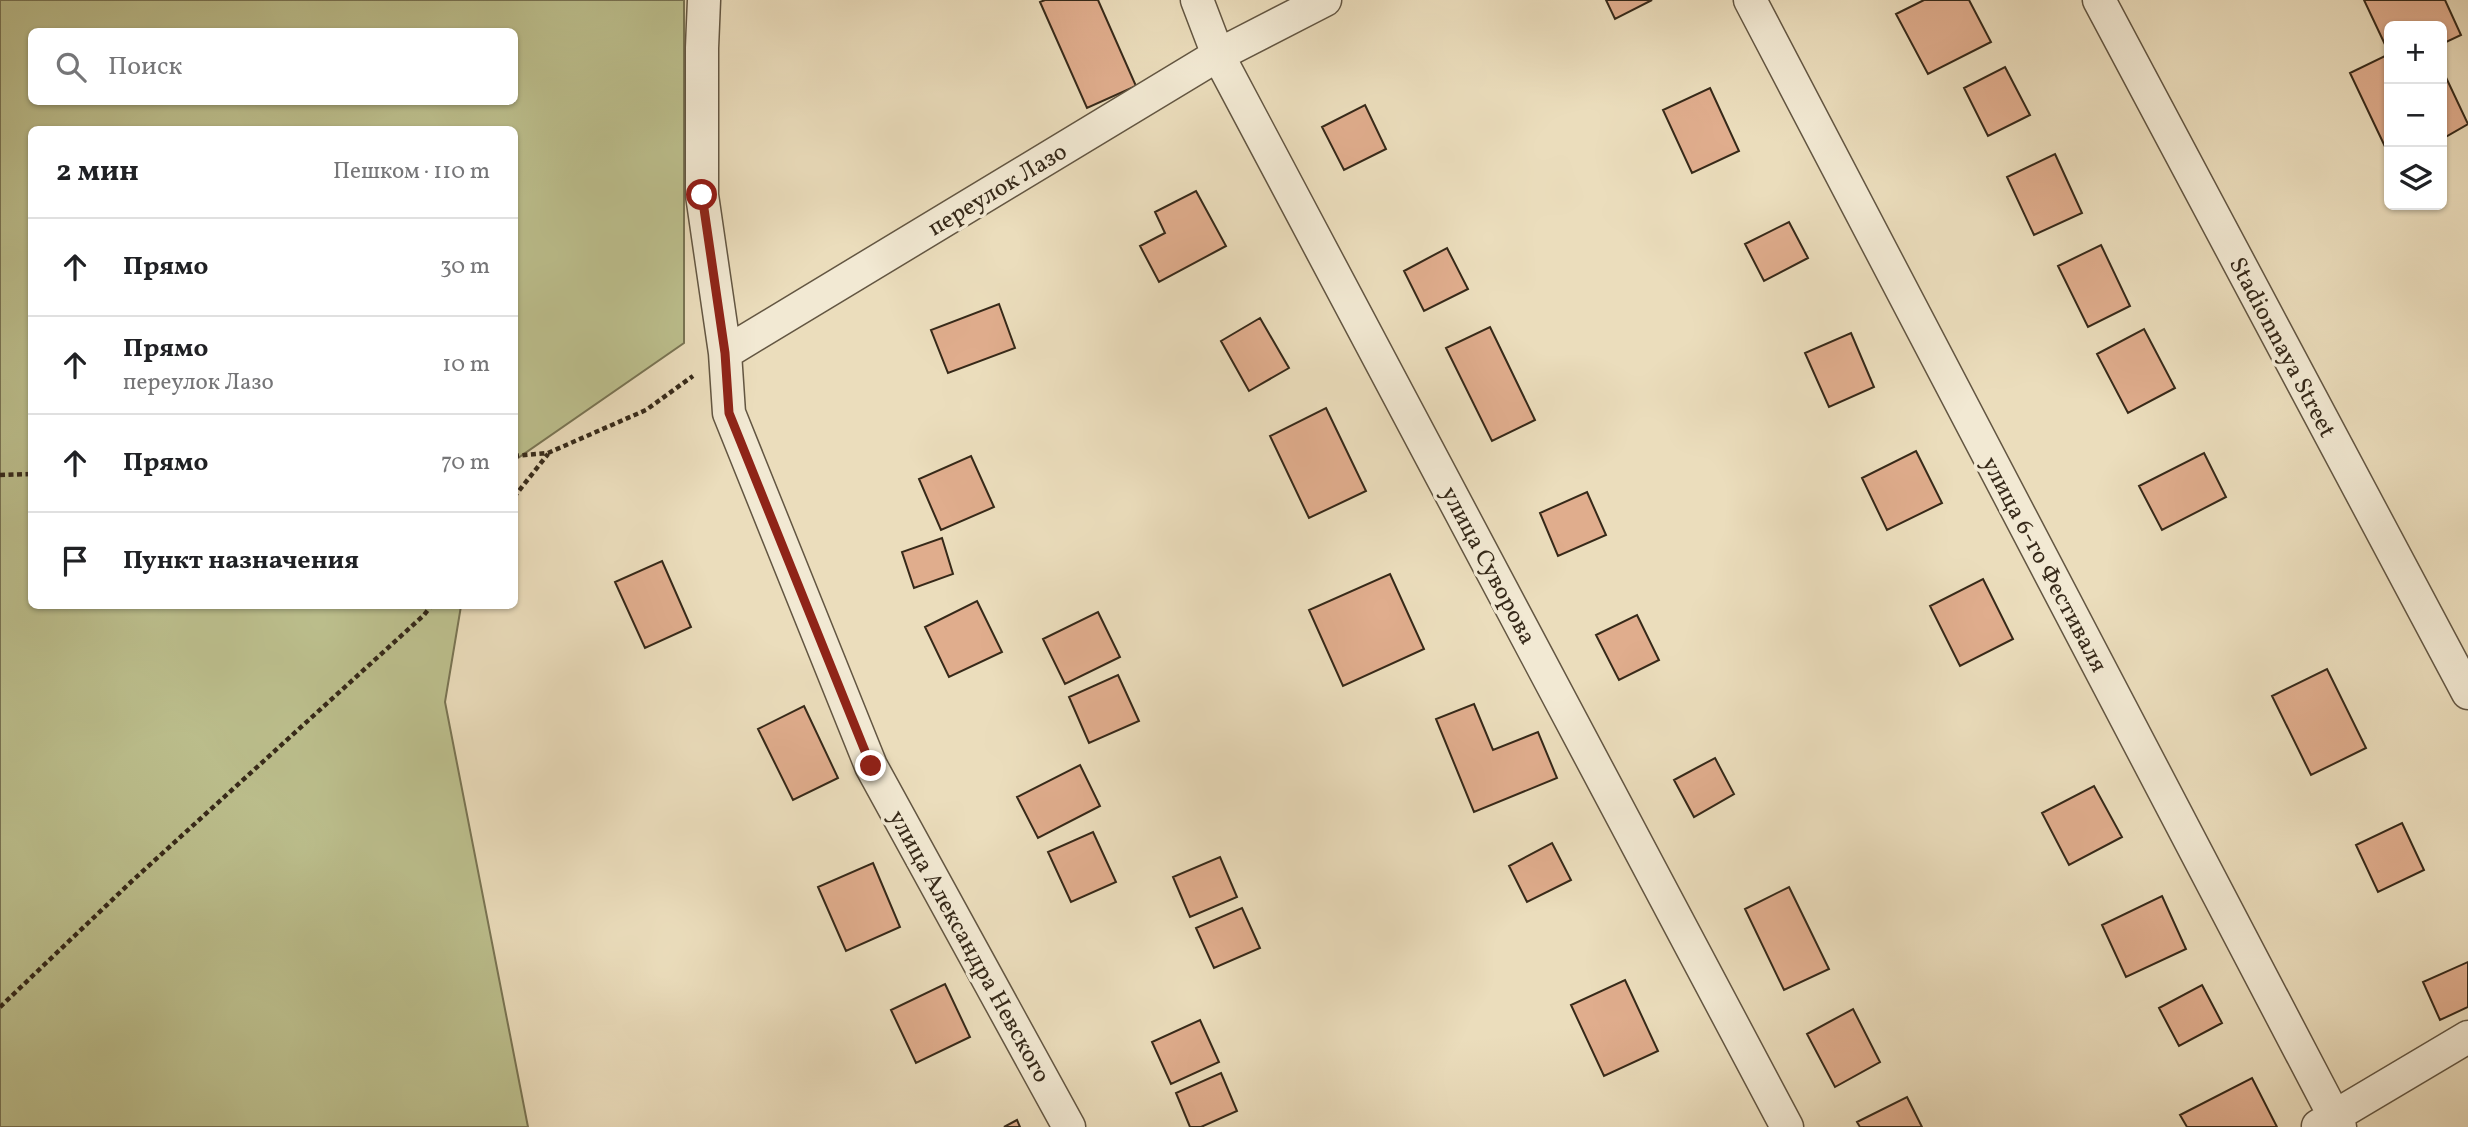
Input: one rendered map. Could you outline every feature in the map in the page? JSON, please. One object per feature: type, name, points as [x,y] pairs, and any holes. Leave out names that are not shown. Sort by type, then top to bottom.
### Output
[{"type":"street","points":[[704,0],[702,195],[725,353]]},
{"type":"street","name":"улица Суворова","points":[[1197,0],[1218,55],[1787,1127]]},
{"type":"street","name":"переулок Лазо","points":[[725,353],[1218,55],[1325,0]]},
{"type":"street","name":"улица 6-го Фестиваля","points":[[1749,0],[2331,1124]]},
{"type":"street","name":"Stadionnaya Street","points":[[2099,0],[2468,693]]},
{"type":"street","name":"улица Александра Невского","points":[[725,353],[729,413],[871,766],[1069,1127]]},
{"type":"street","points":[[2331,1124],[2468,1037]]},
{"type":"path","points":[[518,456],[548,453],[646,410],[725,353]]},
{"type":"path","points":[[518,492],[548,453]]},
{"type":"path","points":[[0,475],[28,474]]},
{"type":"path","points":[[0,1007],[132,881],[429,609]]},
{"type":"green space","points":[[0,0],[684,0],[684,343],[518,458],[518,126],[28,126],[28,609],[460,609],[445,702],[528,1127],[0,1127]]},
{"type":"building","points":[[1098,0],[1136,86],[1087,108],[1040,2]]},
{"type":"building","points":[[1606,0],[1652,0],[1615,19]]},
{"type":"building","points":[[1924,0],[1969,0],[1991,42],[1928,74],[1896,14]]},
{"type":"building","points":[[2364,0],[2445,0],[2461,35],[2447,42],[2447,21],[2384,21],[2384,42]]},
{"type":"building","points":[[2384,56],[2384,144],[2350,73]]},
{"type":"building","points":[[2005,67],[2030,115],[1988,136],[1964,88]]},
{"type":"building","points":[[2447,80],[2468,124],[2447,136]]},
{"type":"building","points":[[1710,88],[1739,151],[1692,173],[1663,110]]},
{"type":"building","points":[[1365,105],[1386,149],[1344,170],[1322,127]]},
{"type":"building","points":[[2055,154],[2082,213],[2034,235],[2007,177]]},
{"type":"building","points":[[1196,191],[1226,246],[1159,282],[1140,246],[1165,233],[1155,212]]},
{"type":"building","points":[[1789,222],[1808,258],[1764,281],[1745,244]]},
{"type":"building","points":[[2101,245],[2130,306],[2088,327],[2058,266]]},
{"type":"building","points":[[1447,248],[1468,289],[1424,311],[1404,271]]},
{"type":"building","points":[[999,304],[1015,348],[948,373],[931,330]]},
{"type":"building","points":[[1260,318],[1289,368],[1249,391],[1221,341]]},
{"type":"building","points":[[1490,327],[1535,420],[1492,441],[1446,348]]},
{"type":"building","points":[[2144,329],[2175,388],[2128,413],[2097,354]]},
{"type":"building","points":[[1851,333],[1874,387],[1829,407],[1805,353]]},
{"type":"building","points":[[1326,408],[1366,491],[1309,518],[1270,436]]},
{"type":"building","points":[[1916,451],[1942,503],[1887,530],[1862,478]]},
{"type":"building","points":[[2204,453],[2226,497],[2162,530],[2139,486]]},
{"type":"building","points":[[971,456],[994,507],[941,530],[919,479]]},
{"type":"building","points":[[1587,492],[1606,535],[1558,556],[1540,513]]},
{"type":"building","points":[[942,538],[953,574],[914,588],[902,552]]},
{"type":"building","points":[[662,561],[691,627],[645,648],[615,582]]},
{"type":"building","points":[[1390,574],[1424,649],[1343,686],[1309,610]]},
{"type":"building","points":[[1983,579],[2013,639],[1960,666],[1930,606]]},
{"type":"building","points":[[977,601],[1002,652],[949,677],[925,627]]},
{"type":"building","points":[[1098,612],[1120,657],[1065,684],[1043,639]]},
{"type":"building","points":[[1637,615],[1659,660],[1619,680],[1596,635]]},
{"type":"building","points":[[2327,669],[2366,748],[2311,775],[2272,696]]},
{"type":"building","points":[[1118,675],[1139,721],[1089,743],[1069,697]]},
{"type":"building","points":[[1474,704],[1493,750],[1538,732],[1557,778],[1474,812],[1436,719]]},
{"type":"building","points":[[804,706],[838,778],[793,800],[758,729]]},
{"type":"building","points":[[1715,758],[1734,794],[1694,817],[1674,780]]},
{"type":"building","points":[[1080,765],[1100,806],[1038,838],[1017,797]]},
{"type":"building","points":[[2094,786],[2122,837],[2069,865],[2042,813]]},
{"type":"building","points":[[2402,823],[2424,870],[2378,892],[2356,845]]},
{"type":"building","points":[[1093,832],[1116,882],[1071,902],[1048,852]]},
{"type":"building","points":[[1552,843],[1571,880],[1527,902],[1509,866]]},
{"type":"building","points":[[1220,857],[1237,897],[1190,917],[1173,877]]},
{"type":"building","points":[[873,863],[900,927],[846,951],[818,887]]},
{"type":"building","points":[[1789,887],[1829,969],[1784,990],[1745,909]]},
{"type":"building","points":[[2162,896],[2186,949],[2126,977],[2102,925]]},
{"type":"building","points":[[1242,908],[1260,948],[1214,968],[1196,928]]},
{"type":"building","points":[[2468,962],[2468,1007],[2440,1020],[2423,982]]},
{"type":"building","points":[[1625,980],[1658,1051],[1604,1076],[1571,1005]]},
{"type":"building","points":[[945,984],[970,1037],[916,1063],[891,1010]]},
{"type":"building","points":[[2202,985],[2222,1023],[2179,1046],[2159,1008]]},
{"type":"building","points":[[1853,1009],[1880,1062],[1835,1087],[1807,1034]]},
{"type":"building","points":[[1200,1020],[1219,1062],[1171,1084],[1152,1042]]},
{"type":"building","points":[[1221,1073],[1237,1111],[1201,1127],[1190,1127],[1176,1093]]},
{"type":"building","points":[[2252,1078],[2277,1127],[2187,1127],[2180,1115]]},
{"type":"building","points":[[1907,1097],[1922,1127],[1860,1127],[1857,1122]]},
{"type":"building","points":[[1017,1120],[1020,1127],[1004,1127]]},
{"type":"route","points":[[702,195],[725,353],[729,413],[871,766]]}]
